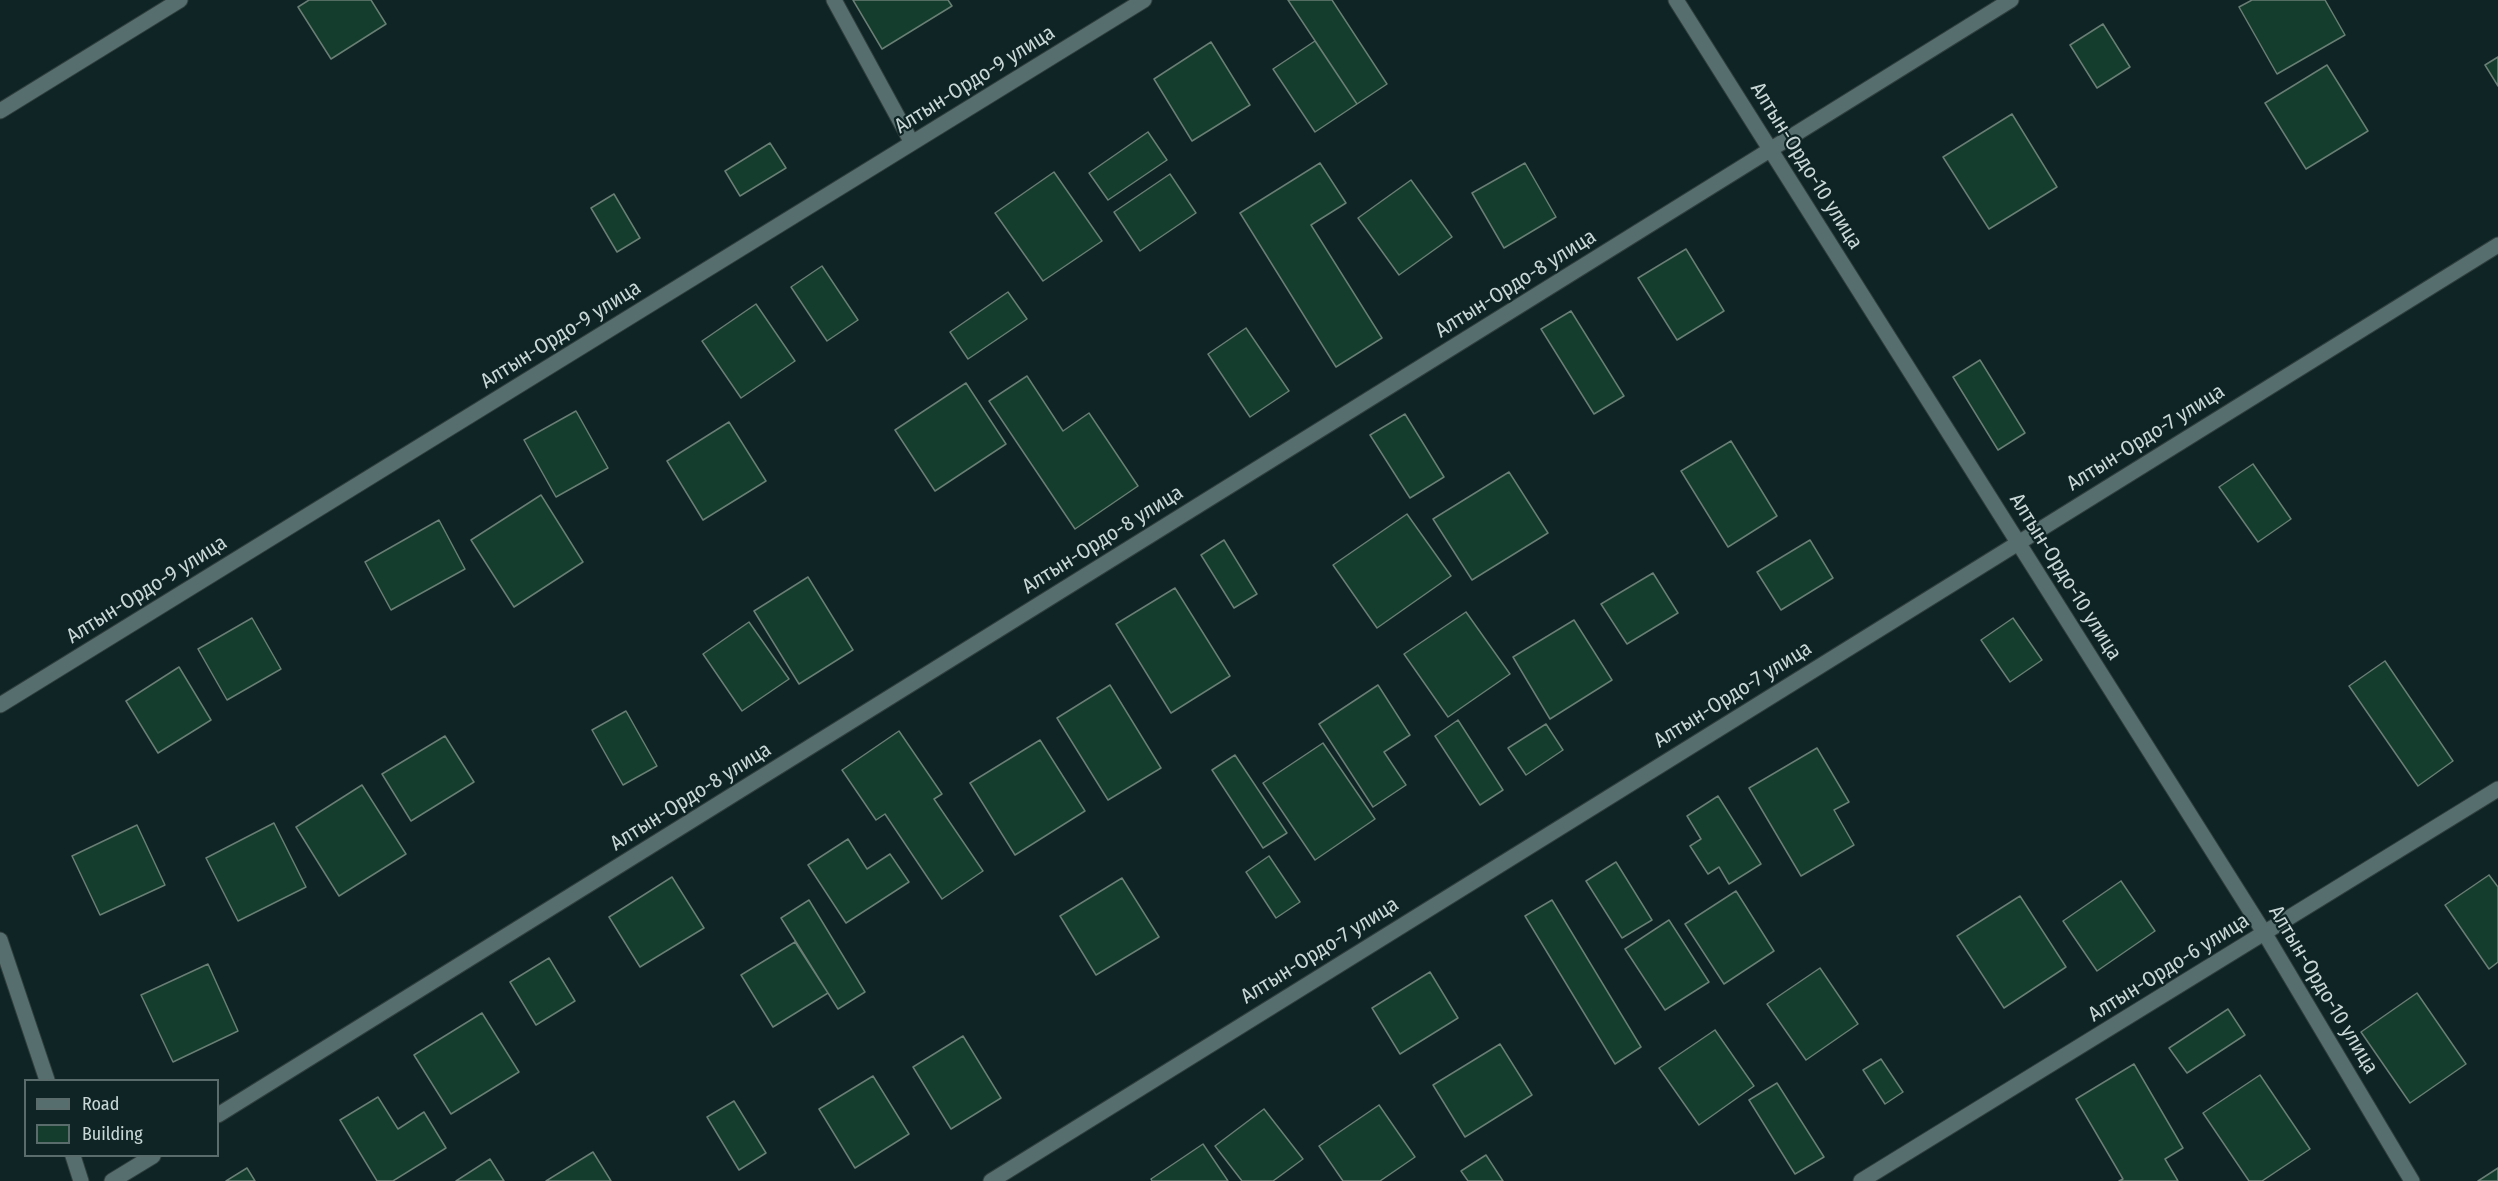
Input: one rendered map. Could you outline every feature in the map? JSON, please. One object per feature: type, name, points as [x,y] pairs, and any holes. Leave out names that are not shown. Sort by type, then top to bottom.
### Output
[{"type":"street","points":[[0,111],[180,0]]},
{"type":"street","points":[[834,0],[912,143]]},
{"type":"street","name":"Алтын-Ордо-9 улица","points":[[0,705],[1144,0]]},
{"type":"street","name":"Алтын-Ордо-10 улица","points":[[1676,0],[2265,934],[2412,1181]]},
{"type":"street","name":"Алтын-Ордо-8 улица","points":[[219,1114],[2011,0]]},
{"type":"street","name":"Алтын-Ордо-7 улица","points":[[991,1181],[2498,245]]},
{"type":"street","name":"Алтын-Ордо-6 улица","points":[[1861,1181],[2498,789]]},
{"type":"street","points":[[0,940],[47,1079]]},
{"type":"street","points":[[74,1157],[81,1181]]},
{"type":"street","points":[[112,1181],[150,1157]]},
{"type":"building","points":[[309,0],[371,0],[386,24],[331,59],[298,7]]},
{"type":"building","points":[[853,0],[948,0],[952,6],[882,49]]},
{"type":"building","points":[[1288,0],[1332,0],[1387,84],[1357,104]]},
{"type":"building","points":[[2252,0],[2325,0],[2345,35],[2277,74],[2239,7]]},
{"type":"building","points":[[2103,24],[2130,67],[2097,88],[2070,45]]},
{"type":"building","points":[[1315,41],[1357,104],[1315,132],[1273,69]]},
{"type":"building","points":[[1211,42],[1250,105],[1192,141],[1154,79]]},
{"type":"building","points":[[2498,57],[2498,86],[2485,65]]},
{"type":"building","points":[[2327,65],[2368,131],[2306,169],[2265,103]]},
{"type":"building","points":[[2012,114],[2057,187],[1989,229],[1943,157]]},
{"type":"building","points":[[1148,132],[1167,160],[1108,200],[1089,173]]},
{"type":"building","points":[[770,143],[786,168],[740,196],[725,171]]},
{"type":"building","points":[[1320,163],[1346,203],[1311,225],[1382,338],[1336,367],[1240,213]]},
{"type":"building","points":[[1525,163],[1556,217],[1504,248],[1472,193]]},
{"type":"building","points":[[1054,172],[1102,241],[1043,281],[995,213]]},
{"type":"building","points":[[1170,174],[1196,213],[1140,251],[1114,212]]},
{"type":"building","points":[[1411,180],[1452,237],[1399,275],[1358,218]]},
{"type":"building","points":[[614,194],[640,238],[617,252],[591,208]]},
{"type":"building","points":[[1686,249],[1724,311],[1677,340],[1638,278]]},
{"type":"building","points":[[822,266],[858,320],[827,341],[791,287]]},
{"type":"building","points":[[1008,292],[1027,319],[968,359],[950,332]]},
{"type":"building","points":[[756,304],[795,361],[741,398],[702,341]]},
{"type":"building","points":[[1571,311],[1624,396],[1594,414],[1541,329]]},
{"type":"building","points":[[1246,328],[1289,391],[1250,417],[1208,354]]},
{"type":"building","points":[[1980,360],[2025,433],[1998,450],[1953,377]]},
{"type":"building","points":[[1027,376],[1063,431],[1089,413],[1138,486],[1075,529],[989,401]]},
{"type":"building","points":[[966,383],[1006,444],[935,491],[895,430]]},
{"type":"building","points":[[576,411],[608,468],[556,497],[524,440]]},
{"type":"building","points":[[1405,414],[1444,477],[1410,498],[1370,435]]},
{"type":"building","points":[[729,422],[766,481],[703,520],[667,461]]},
{"type":"building","points":[[1731,441],[1777,516],[1728,547],[1681,471]]},
{"type":"building","points":[[2253,464],[2291,519],[2258,542],[2219,487]]},
{"type":"building","points":[[1509,472],[1548,533],[1472,580],[1433,519]]},
{"type":"building","points":[[541,495],[583,562],[514,607],[471,540]]},
{"type":"building","points":[[1407,514],[1451,576],[1377,628],[1333,565]]},
{"type":"building","points":[[439,520],[465,569],[391,610],[365,562]]},
{"type":"building","points":[[1224,540],[1257,594],[1234,608],[1201,555]]},
{"type":"building","points":[[1810,540],[1833,578],[1781,610],[1757,572]]},
{"type":"building","points":[[1653,573],[1678,613],[1627,644],[1601,604]]},
{"type":"building","points":[[808,577],[853,650],[799,684],[754,611]]},
{"type":"building","points":[[1175,588],[1230,676],[1171,713],[1116,624]]},
{"type":"building","points":[[1466,612],[1510,674],[1448,717],[1404,654]]},
{"type":"building","points":[[252,618],[281,669],[227,700],[198,649]]},
{"type":"building","points":[[2013,618],[2042,660],[2010,682],[1981,640]]},
{"type":"building","points":[[1574,620],[1612,680],[1550,719],[1513,657]]},
{"type":"building","points":[[749,622],[789,679],[742,711],[703,654]]},
{"type":"building","points":[[2385,661],[2453,761],[2418,786],[2349,686]]},
{"type":"building","points":[[179,667],[211,720],[158,753],[126,701]]},
{"type":"building","points":[[1110,685],[1161,768],[1108,800],[1057,718]]},
{"type":"building","points":[[1378,685],[1410,735],[1384,752],[1406,785],[1373,807],[1319,724]]},
{"type":"building","points":[[626,711],[657,766],[623,785],[592,730]]},
{"type":"building","points":[[1458,720],[1503,790],[1480,805],[1435,736]]},
{"type":"building","points":[[1546,724],[1563,750],[1526,775],[1508,748]]},
{"type":"building","points":[[899,731],[942,794],[934,799],[983,871],[942,899],[885,814],[876,820],[842,770]]},
{"type":"building","points":[[445,736],[474,782],[411,821],[382,774]]},
{"type":"building","points":[[1040,740],[1085,811],[1015,855],[970,783]]},
{"type":"building","points":[[1323,743],[1375,819],[1315,860],[1263,783]]},
{"type":"building","points":[[1817,748],[1849,802],[1834,810],[1854,845],[1801,876],[1749,788]]},
{"type":"building","points":[[1235,755],[1287,833],[1263,848],[1212,770]]},
{"type":"building","points":[[362,785],[406,854],[339,896],[296,827]]},
{"type":"building","points":[[1718,796],[1761,864],[1729,884],[1719,867],[1708,874],[1690,846],[1701,839],[1687,816]]},
{"type":"building","points":[[274,823],[306,887],[238,921],[206,858]]},
{"type":"building","points":[[137,825],[165,885],[100,915],[72,856]]},
{"type":"building","points":[[848,839],[867,869],[890,854],[909,882],[846,923],[808,865]]},
{"type":"building","points":[[1269,856],[1300,902],[1276,918],[1246,872]]},
{"type":"building","points":[[1616,862],[1652,920],[1622,938],[1586,881]]},
{"type":"building","points":[[2489,875],[2498,887],[2498,962],[2489,969],[2445,905]]},
{"type":"building","points":[[672,877],[704,928],[640,967],[609,917]]},
{"type":"building","points":[[1122,878],[1159,937],[1096,975],[1060,916]]},
{"type":"building","points":[[2121,881],[2155,931],[2097,971],[2063,921]]},
{"type":"building","points":[[1736,891],[1774,951],[1724,984],[1685,924]]},
{"type":"building","points":[[2020,896],[2066,967],[2004,1008],[1957,936]]},
{"type":"building","points":[[809,900],[865,992],[838,1009],[781,918]]},
{"type":"building","points":[[1552,900],[1641,1047],[1615,1064],[1525,916]]},
{"type":"building","points":[[1669,920],[1709,982],[1665,1010],[1625,949]]},
{"type":"building","points":[[795,942],[828,993],[773,1027],[741,975]]},
{"type":"building","points":[[549,958],[575,1001],[536,1025],[510,982]]},
{"type":"building","points":[[208,964],[238,1031],[173,1062],[141,995]]},
{"type":"building","points":[[1820,968],[1858,1024],[1806,1060],[1767,1004]]},
{"type":"building","points":[[1430,972],[1458,1018],[1400,1054],[1372,1008]]},
{"type":"building","points":[[2417,993],[2466,1064],[2410,1103],[2361,1032]]},
{"type":"building","points":[[2228,1009],[2245,1035],[2187,1073],[2169,1048]]},
{"type":"building","points":[[482,1013],[519,1072],[451,1114],[414,1055]]},
{"type":"building","points":[[1715,1030],[1754,1086],[1699,1125],[1659,1068]]},
{"type":"building","points":[[963,1036],[1001,1098],[951,1129],[913,1067]]},
{"type":"building","points":[[1500,1044],[1532,1095],[1465,1137],[1433,1085]]},
{"type":"building","points":[[1881,1059],[1903,1092],[1885,1104],[1863,1070]]},
{"type":"building","points":[[2134,1064],[2183,1148],[2165,1159],[2178,1181],[2119,1181],[2123,1179],[2076,1099]]},
{"type":"building","points":[[2260,1075],[2310,1149],[2262,1181],[2249,1181],[2203,1113]]},
{"type":"building","points":[[873,1076],[909,1134],[855,1168],[819,1109]]},
{"type":"building","points":[[1777,1083],[1824,1157],[1795,1174],[1749,1100]]},
{"type":"building","points":[[378,1097],[398,1129],[424,1112],[446,1148],[393,1181],[377,1181],[340,1120]]},
{"type":"building","points":[[734,1101],[766,1153],[739,1170],[707,1117]]},
{"type":"building","points":[[1379,1105],[1415,1157],[1380,1181],[1343,1181],[1319,1146]]},
{"type":"building","points":[[1264,1109],[1303,1159],[1273,1181],[1242,1181],[1215,1146]]},
{"type":"building","points":[[1203,1144],[1228,1181],[1152,1181],[1151,1179]]},
{"type":"building","points":[[593,1152],[611,1181],[546,1181]]},
{"type":"building","points":[[1486,1155],[1503,1181],[1468,1181],[1461,1171]]},
{"type":"building","points":[[490,1159],[504,1181],[456,1181]]},
{"type":"building","points":[[247,1168],[255,1181],[226,1181]]},
{"type":"building","points":[[2498,1168],[2498,1181],[2478,1181]]}]
